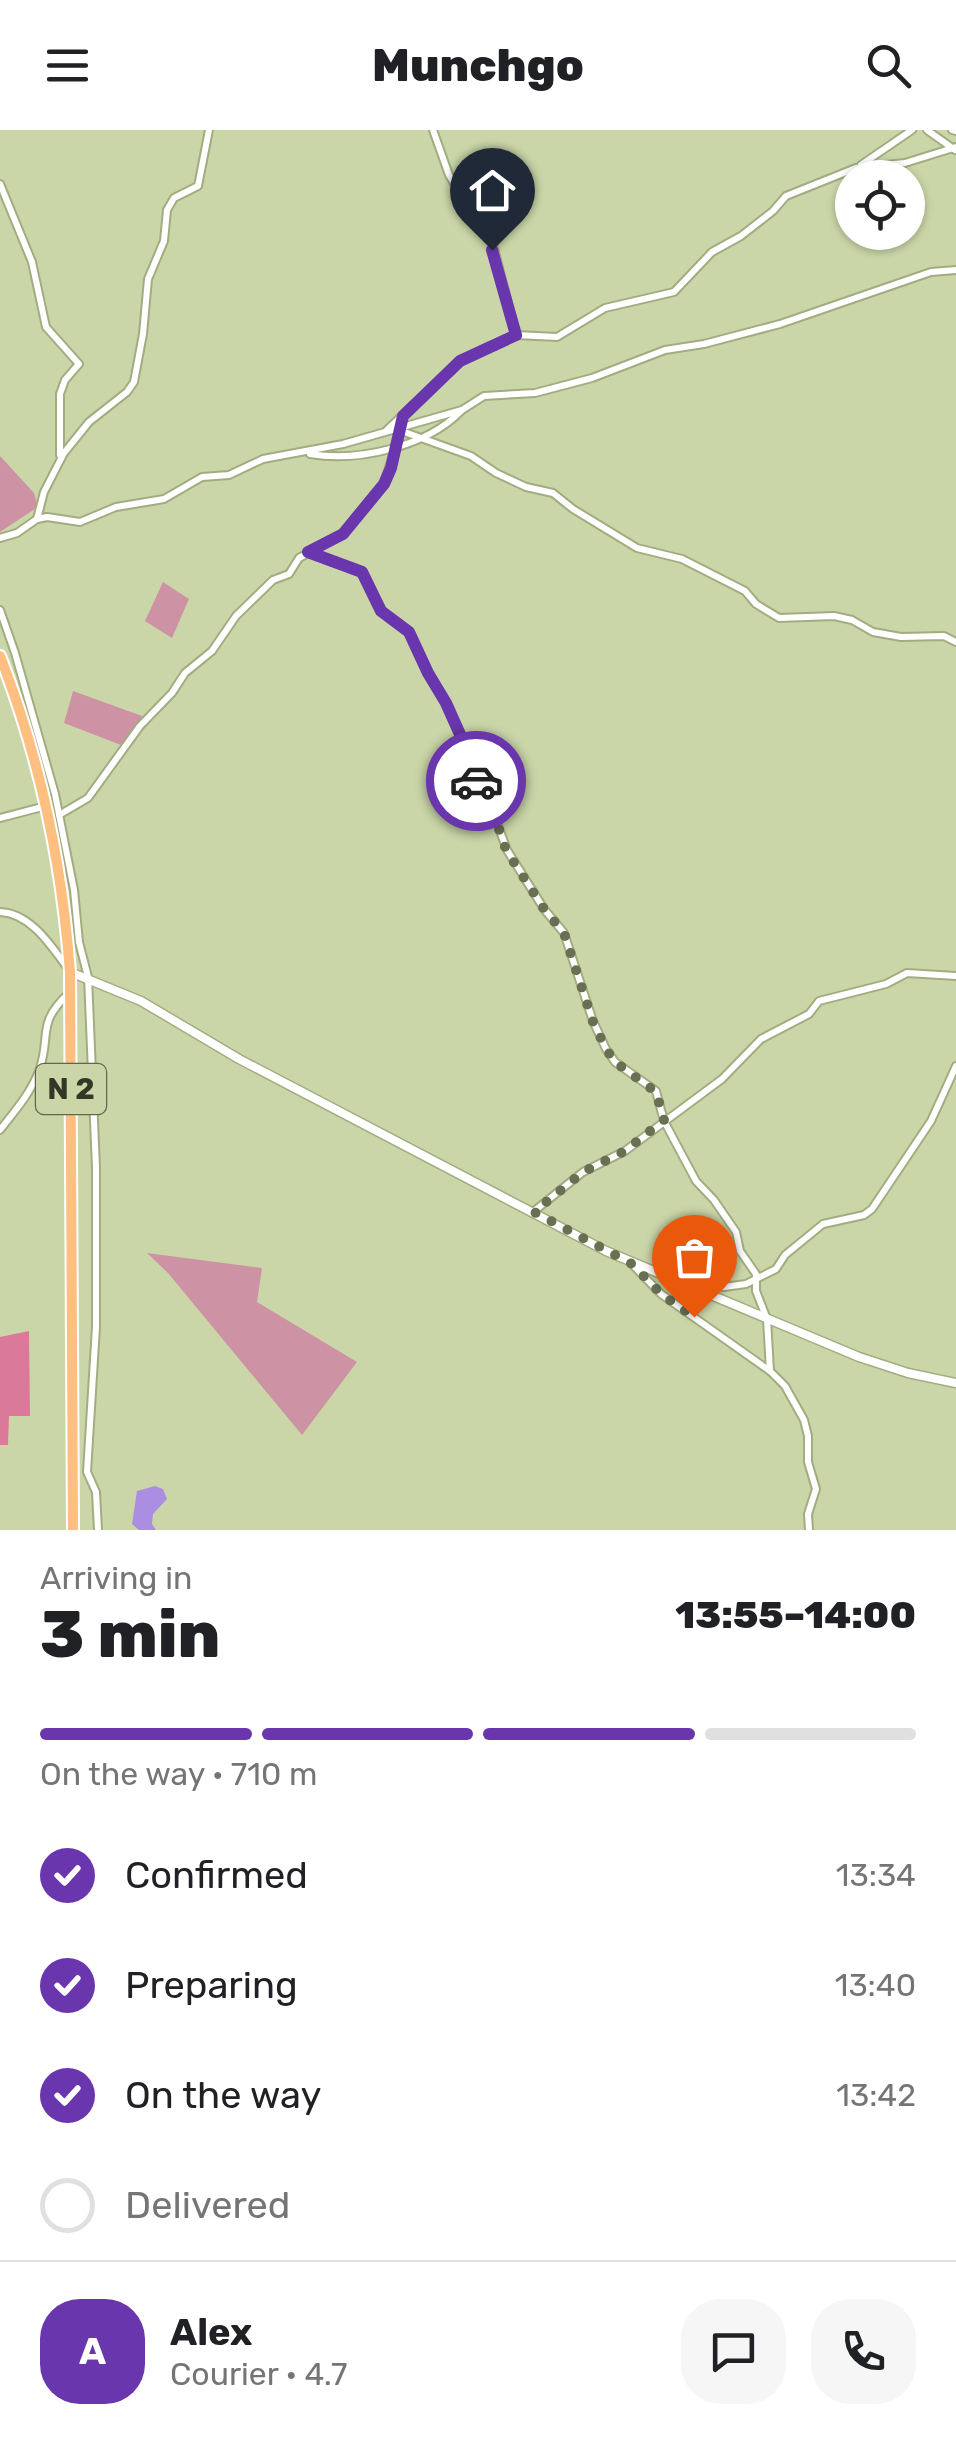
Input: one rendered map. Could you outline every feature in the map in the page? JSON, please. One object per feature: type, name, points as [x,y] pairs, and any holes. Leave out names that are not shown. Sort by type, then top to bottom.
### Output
[{"type":"main road","name":"N 2","points":[[0,656],[18,704],[46,806],[66,912],[70,972],[73,1530]]},
{"type":"street","points":[[37,519],[59,460],[89,422],[134,382],[144,334],[148,280],[164,240],[167,210],[174,198],[201,181],[208,130]]},
{"type":"street","points":[[433,130],[450,175],[466,202],[487,220],[516,335]]},
{"type":"street","points":[[868,160],[912,130]]},
{"type":"street","points":[[928,130],[956,149]]},
{"type":"street","points":[[913,160],[956,149]]},
{"type":"street","points":[[59,815],[88,798],[140,726],[172,693],[185,673],[212,651],[236,616],[272,580],[290,574],[295,562],[308,552],[343,534],[384,484],[397,445],[395,429],[403,416],[460,361],[516,335],[556,336],[605,308],[674,292],[712,252],[741,236],[786,196],[835,176]]},
{"type":"street","points":[[0,184],[32,262],[46,327],[79,364],[62,388],[59,460]]},
{"type":"street","points":[[302,452],[336,458],[382,451],[453,420],[484,396],[535,393],[592,378],[664,350],[780,324],[931,272],[956,270]]},
{"type":"street","points":[[0,538],[17,533],[37,519],[80,522],[116,507],[164,499],[202,477],[229,475],[263,459],[462,410]]},
{"type":"street","points":[[395,429],[403,416]]},
{"type":"street","points":[[395,429],[471,456],[526,486],[554,493],[572,510],[637,548],[682,559],[746,592],[756,604],[779,618],[834,616],[852,620],[873,632],[902,637],[944,636],[956,642]]},
{"type":"street","points":[[308,552],[362,572],[381,611],[406,627],[446,703],[506,850],[564,933],[593,1022],[606,1049],[615,1062],[656,1092],[664,1120],[696,1181],[736,1232],[740,1251],[756,1274],[756,1291],[767,1319],[770,1370]]},
{"type":"street","points":[[0,610],[39,732],[59,815],[88,977],[96,1168],[96,1327],[88,1472],[96,1492],[98,1530]]},
{"type":"street","points":[[0,818],[46,806]]},
{"type":"street","points":[[0,912],[22,918],[50,943],[70,972],[142,1001],[239,1059],[632,1264],[887,1367],[956,1382]]},
{"type":"street","points":[[534,1212],[583,1172],[625,1151],[722,1079],[761,1039],[809,1014],[826,998],[850,995],[907,973],[956,976]]},
{"type":"street","points":[[0,1130],[26,1098],[38,1073],[46,1020],[70,992]]},
{"type":"street","points":[[683,1284],[724,1287],[756,1280],[776,1270],[785,1255],[823,1224],[864,1215],[931,1121],[956,1066]]},
{"type":"street","points":[[632,1264],[661,1294],[770,1370],[785,1386],[804,1420],[808,1436],[808,1462],[816,1490],[808,1514],[809,1530]]},
{"type":"shaded area","points":[[0,456],[34,493],[38,507],[0,532]]},
{"type":"shaded area","points":[[163,582],[189,599],[172,638],[145,621]]},
{"type":"shaded area","points":[[73,691],[142,716],[126,747],[64,723]]},
{"type":"shaded area","points":[[147,1253],[262,1268],[257,1302],[357,1362],[302,1435],[168,1273]]},
{"type":"shaded area","points":[[29,1331],[30,1416],[9,1416],[8,1445],[0,1445],[0,1337]]},
{"type":"shaded area","points":[[155,1486],[163,1489],[167,1499],[153,1514],[156,1530],[139,1530],[132,1524],[137,1491]]},
{"type":"way so far","points":[[476,781],[506,850],[564,933],[593,1022],[606,1049],[615,1062],[656,1092],[664,1120],[625,1151],[583,1172],[534,1212],[632,1264],[661,1294],[694,1317]]},
{"type":"route","points":[[476,781],[471,759],[446,703],[406,627],[381,611],[362,572],[308,552],[343,534],[384,484],[403,416],[460,361],[516,335],[492,250]]}]
